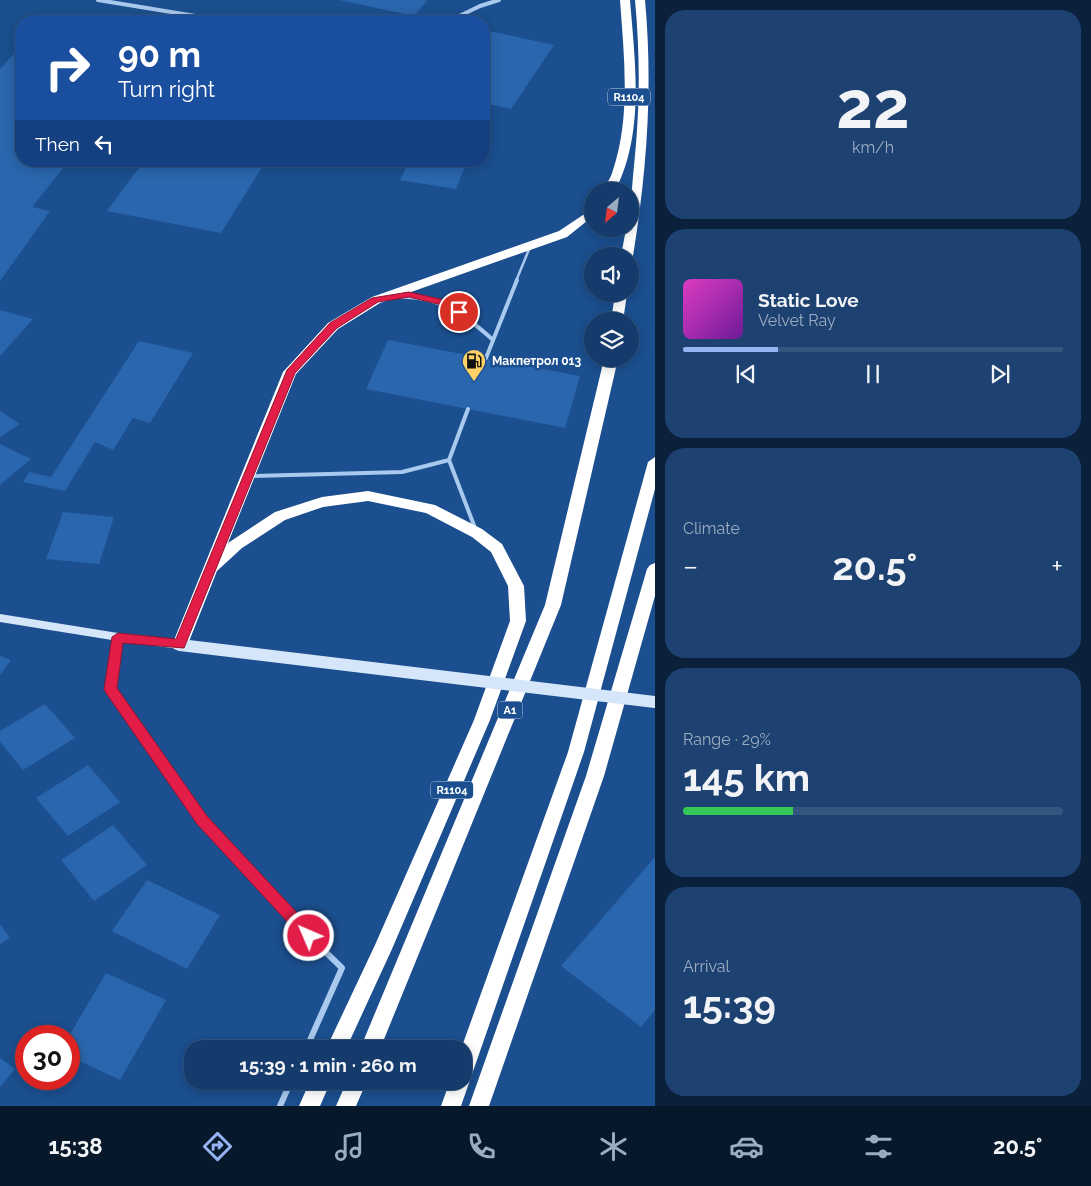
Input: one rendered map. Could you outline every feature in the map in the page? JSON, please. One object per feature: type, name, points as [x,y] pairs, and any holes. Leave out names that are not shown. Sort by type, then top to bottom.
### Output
[{"type":"highway","name":"R1104","points":[[614,182],[624,151],[629,111],[625,0]]},
{"type":"highway","points":[[629,247],[638,197],[646,88],[640,0]]},
{"type":"highway","name":"R1104","points":[[180,645],[290,372],[298,362],[333,326],[376,300],[452,271],[530,247],[564,234],[584,218]]},
{"type":"highway","name":"A1","points":[[374,1040],[554,605],[609,367]]},
{"type":"highway","points":[[472,1045],[576,752],[655,462]]},
{"type":"highway","name":"R1104","points":[[213,567],[237,544],[280,516],[322,502],[368,496],[430,509],[477,533],[497,548],[516,586],[518,621],[478,729],[383,949],[340,1040]]},
{"type":"highway","points":[[479,1106],[595,776],[655,569]]},
{"type":"highway","points":[[309,1106],[317,1090]]},
{"type":"highway","points":[[346,1106],[353,1090]]},
{"type":"highway","points":[[451,1106],[457,1090]]},
{"type":"main road","points":[[0,618],[180,645],[655,702]]},
{"type":"street","points":[[98,0],[189,15]]},
{"type":"street","points":[[461,15],[499,0]]},
{"type":"street","points":[[118,637],[111,689],[202,820],[298,925],[342,968],[310,1040]]},
{"type":"street","points":[[280,1106],[287,1090]]},
{"type":"lane","points":[[486,358],[530,247]]},
{"type":"lane","points":[[376,300],[409,295],[446,303],[473,322],[492,339]]},
{"type":"lane","points":[[468,409],[449,460],[477,533]]},
{"type":"lane","points":[[248,476],[402,472],[449,460]]},
{"type":"building","points":[[339,0],[427,1],[415,15]]},
{"type":"building","points":[[490,31],[554,45],[511,109],[490,104]]},
{"type":"building","points":[[15,53],[15,167],[64,167],[32,207],[50,211],[0,281],[0,69]]},
{"type":"building","points":[[140,167],[262,167],[221,233],[107,211]]},
{"type":"building","points":[[406,167],[465,167],[456,189],[400,180]]},
{"type":"building","points":[[0,310],[33,319],[0,356]]},
{"type":"building","name":"Макпетрол 013","points":[[388,340],[580,376],[565,428],[366,389]]},
{"type":"building","points":[[139,341],[193,353],[150,423],[133,418],[113,450],[95,442],[65,491],[23,482],[29,472],[51,477]]},
{"type":"building","points":[[0,411],[20,424],[0,437]]},
{"type":"building","points":[[0,444],[31,459],[0,485]]},
{"type":"building","points":[[63,512],[114,517],[99,564],[46,559]]},
{"type":"building","points":[[0,656],[11,660],[0,675]]},
{"type":"building","points":[[45,704],[75,738],[23,770],[0,742],[0,731]]},
{"type":"building","points":[[88,765],[120,802],[68,836],[36,798]]},
{"type":"building","points":[[113,825],[147,865],[94,901],[61,860]]},
{"type":"building","points":[[655,857],[655,1010],[641,1027],[561,966]]},
{"type":"building","points":[[147,880],[220,915],[187,969],[112,931]]},
{"type":"building","points":[[0,924],[10,938],[0,944]]},
{"type":"building","points":[[106,973],[166,1000],[120,1080],[80,1061],[80,1025],[75,1025]]},
{"type":"building","points":[[0,1058],[15,1069],[0,1087]]},
{"type":"place","name":"Макпетрол 013","points":[[474,382]]},
{"type":"route","points":[[309,936],[202,820],[111,689],[118,637],[180,645],[290,372],[333,326],[376,300],[409,295],[446,303],[459,312]]}]
